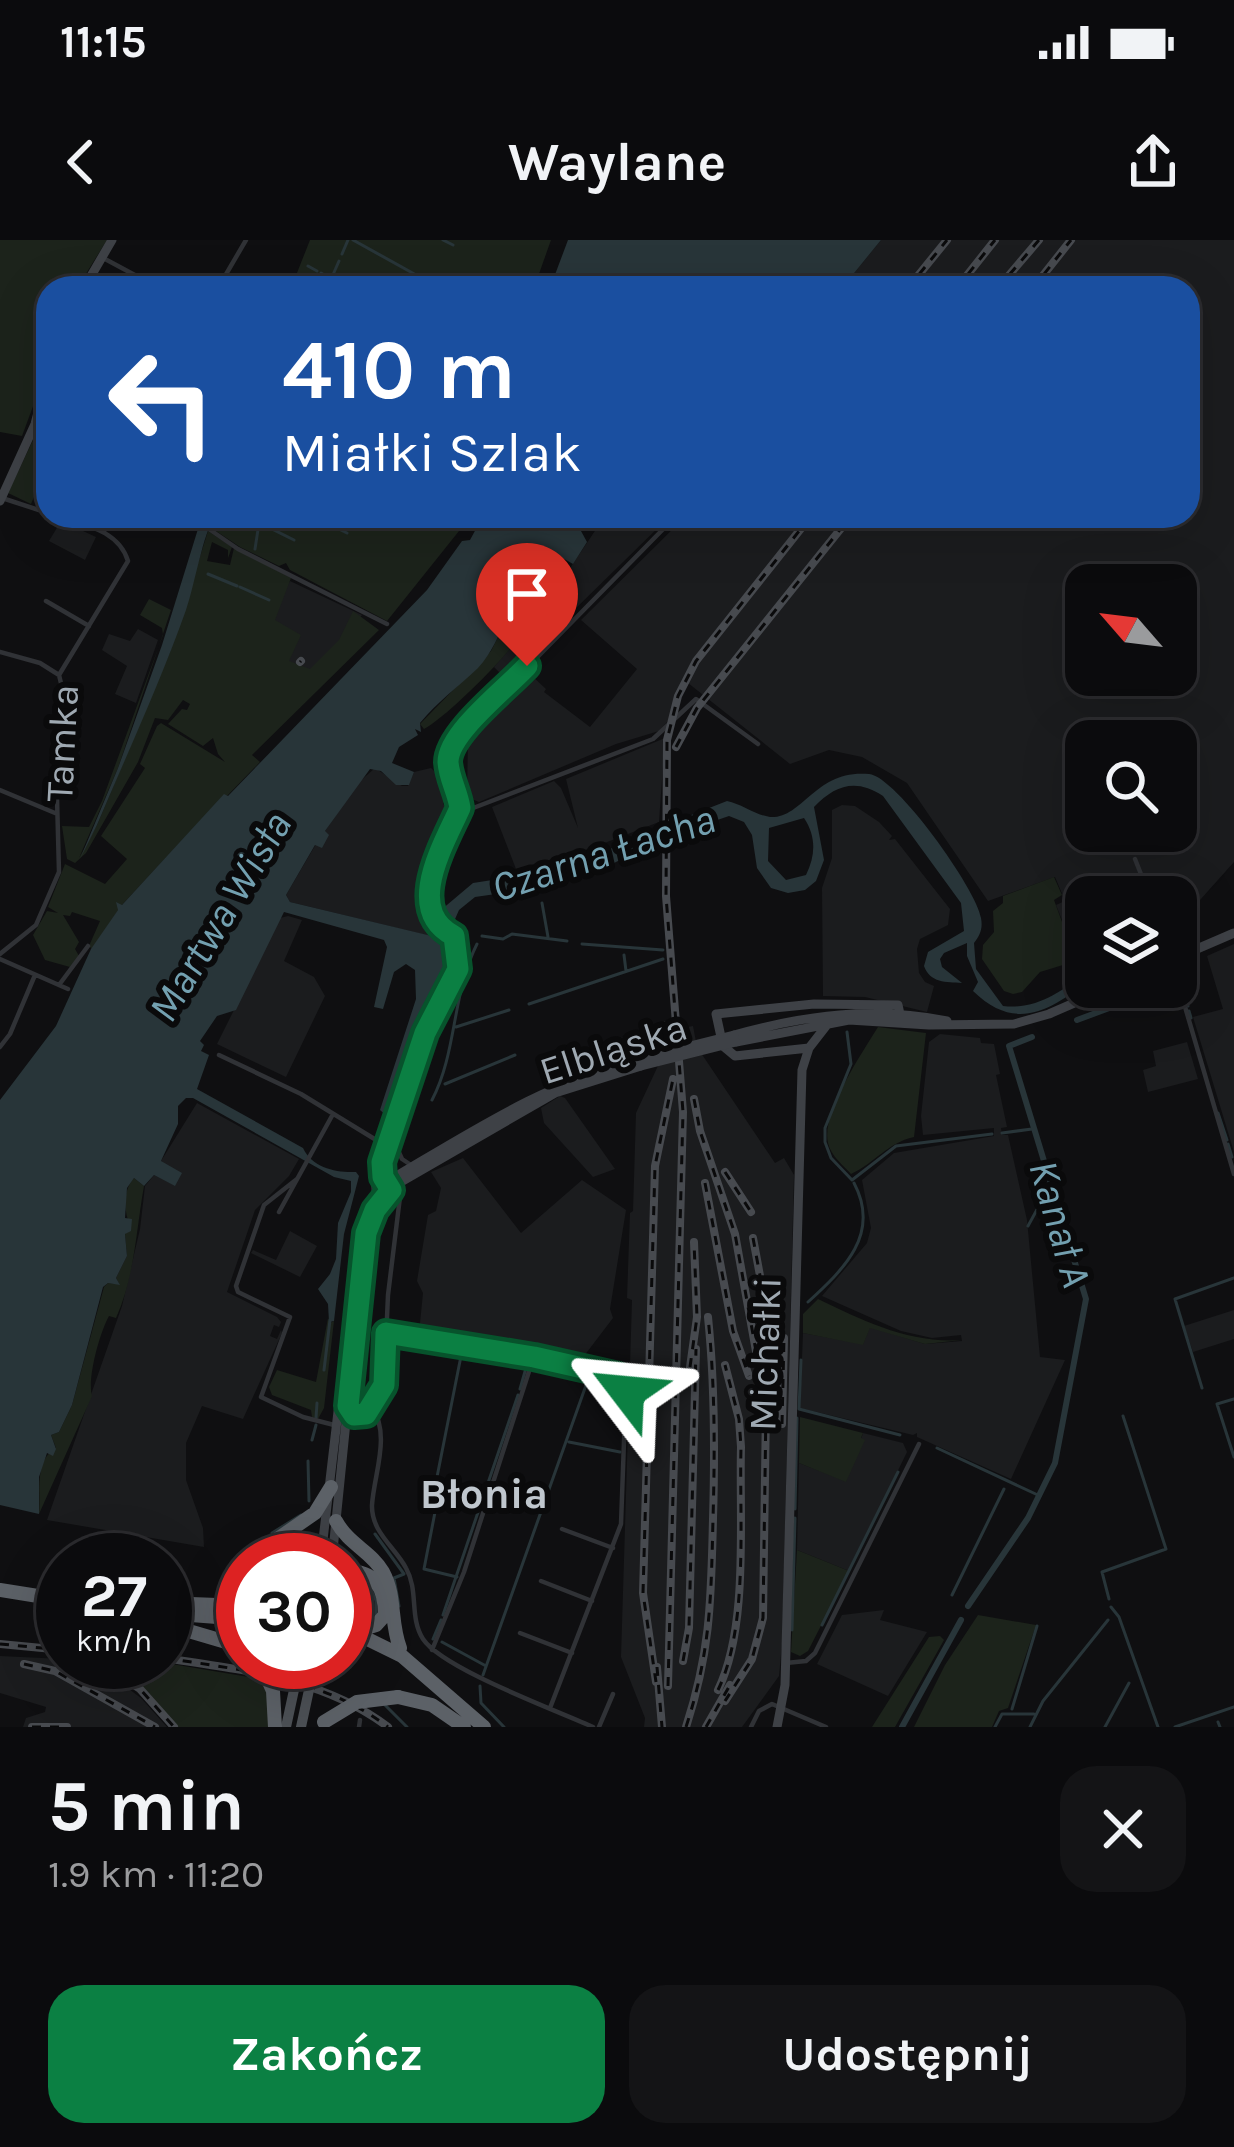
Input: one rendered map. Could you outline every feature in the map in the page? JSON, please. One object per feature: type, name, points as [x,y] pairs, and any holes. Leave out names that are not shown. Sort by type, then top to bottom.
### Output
[{"type":"highway","points":[[286,1533],[315,1513],[332,1487]]},
{"type":"highway","points":[[336,1521],[350,1542],[381,1569],[391,1592],[392,1624],[400,1648]]},
{"type":"highway","points":[[372,1578],[380,1585],[385,1615],[372,1626]]},
{"type":"highway","points":[[0,1587],[36,1593]]},
{"type":"highway","points":[[372,1634],[400,1648],[459,1697],[465,1710]]},
{"type":"highway","points":[[372,1641],[402,1656],[484,1727]]},
{"type":"highway","points":[[372,1645],[396,1661],[468,1727]]},
{"type":"highway","points":[[273,1689],[275,1727]]},
{"type":"highway","points":[[322,1724],[357,1702],[398,1696],[432,1705],[468,1727]]},
{"type":"main road","points":[[90,276],[112,240]]},
{"type":"main road","points":[[1,500],[36,415]]},
{"type":"main road","points":[[1197,949],[1234,933]]},
{"type":"main road","name":"Elbląska","points":[[809,1048],[735,1056],[723,1046],[716,1015],[964,1025],[1022,1023],[1065,1006]]},
{"type":"main road","name":"Elbląska","points":[[335,1533],[366,1233],[375,1210],[413,1166],[554,1090],[639,1062],[821,1020],[899,1010],[964,1025]]},
{"type":"main road","points":[[809,1048],[821,1020]]},
{"type":"main road","name":"Michałki","points":[[778,1727],[784,1706],[802,1070],[809,1048]]},
{"type":"main road","name":"Elbląska","points":[[325,1533],[346,1418],[358,1241],[364,1214],[374,1197],[393,1190],[554,1090]]},
{"type":"main road","points":[[286,1727],[294,1689]]},
{"type":"main road","points":[[301,1727],[309,1689]]},
{"type":"street","points":[[225,276],[246,240]]},
{"type":"street","points":[[100,256],[137,276]]},
{"type":"street","points":[[1,500],[36,509]]},
{"type":"street","points":[[92,528],[103,532],[106,528]]},
{"type":"street","points":[[208,528],[238,549],[387,624]]},
{"type":"street","points":[[374,1197],[374,1180],[425,1033],[458,969],[457,946],[440,929],[430,906],[431,880],[460,808],[448,764],[452,744],[664,528]]},
{"type":"street","name":"Tamka","points":[[0,957],[39,920],[59,872],[57,813],[67,708],[59,675],[128,561],[125,551],[103,532]]},
{"type":"street","points":[[46,602],[89,626]]},
{"type":"street","points":[[0,652],[40,662],[59,675]]},
{"type":"street","points":[[460,808],[468,809],[653,739],[692,699],[703,701],[758,745]]},
{"type":"street","points":[[0,790],[57,813]]},
{"type":"street","points":[[1135,859],[1142,876]]},
{"type":"street","points":[[59,986],[88,946]]},
{"type":"street","points":[[0,957],[68,989]]},
{"type":"street","points":[[0,1047],[35,975]]},
{"type":"street","points":[[1185,1008],[1234,1174]]},
{"type":"street","name":"Elbląska","points":[[554,1090],[556,1078],[614,1043],[672,1021]]},
{"type":"street","points":[[219,1054],[333,1114],[413,1166]]},
{"type":"street","points":[[280,1212],[333,1114]]},
{"type":"street","points":[[392,1137],[399,1154]]},
{"type":"street","points":[[297,1179],[264,1205],[236,1286],[238,1292],[290,1317],[261,1397],[303,1418],[346,1418],[353,1423],[372,1407],[384,1385],[393,1190],[382,1162]]},
{"type":"street","points":[[386,1333],[534,1357],[618,1376],[626,1386],[623,1511],[550,1708]]},
{"type":"street","points":[[432,1650],[468,1560],[534,1357]]},
{"type":"street","points":[[372,1407],[382,1427],[373,1517],[408,1571],[415,1622],[432,1650],[596,1727],[613,1694]]},
{"type":"street","points":[[785,1663],[806,1661],[815,1653],[919,1444]]},
{"type":"street","points":[[562,1529],[613,1548]]},
{"type":"street","points":[[541,1581],[592,1601]]},
{"type":"street","points":[[520,1633],[572,1653]]},
{"type":"street","points":[[751,1727],[763,1707],[772,1703],[826,1727]]},
{"type":"shaded area","points":[[0,240],[107,240],[84,276],[36,276],[36,398],[22,436],[0,432]]},
{"type":"shaded area","points":[[310,240],[551,240],[538,276],[296,276]]},
{"type":"shaded area","points":[[881,240],[1234,240],[1234,862],[1197,903],[1197,876],[1065,876],[1065,901],[1055,877],[988,901],[907,783],[862,757],[829,750],[790,764],[683,679],[669,720],[659,731],[616,744],[479,802],[467,797],[468,738],[531,675],[544,692],[590,727],[637,669],[581,620],[674,528],[1200,528],[1200,276],[852,276]]},
{"type":"shaded area","points":[[36,441],[36,492],[31,504],[8,493]]},
{"type":"shaded area","points":[[57,528],[76,528],[96,537],[85,560],[49,541]]},
{"type":"shaded area","points":[[212,528],[461,528],[387,621],[290,570],[286,563],[279,566]]},
{"type":"shaded area","points":[[597,528],[658,528],[543,636],[506,679],[494,667],[537,617]]},
{"type":"shaded area","points":[[208,531],[232,547],[228,558],[228,550],[212,542],[207,561],[230,565],[234,548],[291,578],[275,620],[301,635],[289,661],[310,669],[339,640],[353,611],[379,630],[252,755],[260,762],[121,906],[117,903],[119,909],[92,949],[89,946],[100,921],[72,912],[63,915],[79,942],[75,949],[79,956],[70,967],[45,960],[33,935],[47,911],[58,913],[48,907],[65,864],[105,884],[127,859],[101,836],[145,768],[140,764],[157,726],[161,723],[225,762],[213,738],[203,746],[168,724],[182,709],[187,710],[190,704],[183,700],[168,720],[155,718],[138,762],[86,853],[75,863],[67,859],[62,826],[89,827],[159,647],[118,768],[79,858],[170,652]]},
{"type":"shaded area","points":[[290,581],[362,615],[310,680],[250,650]]},
{"type":"shaded area","points":[[149,599],[171,610],[163,634],[162,628],[140,615]]},
{"type":"shaded area","points":[[509,616],[525,629],[518,639],[462,699],[424,729],[420,724],[491,651]]},
{"type":"shaded area","points":[[138,629],[158,640],[136,703],[115,694],[127,666],[102,650],[109,634],[130,641]]},
{"type":"shaded area","points":[[665,738],[659,822],[589,849],[516,869],[492,807],[554,781],[578,828],[566,779]]},
{"type":"shaded area","points":[[375,768],[408,786],[414,772],[431,768],[451,787],[443,804],[454,810],[435,850],[423,903],[430,936],[290,902],[286,895],[358,783]]},
{"type":"shaded area","points":[[855,806],[879,822],[892,836],[889,840],[895,839],[950,909],[948,925],[920,939],[917,949],[919,973],[934,986],[927,1012],[865,997],[823,996],[822,888],[832,858],[832,810]]},
{"type":"shaded area","points":[[1054,877],[1062,895],[1054,900],[1065,930],[1065,964],[1040,972],[1022,992],[1013,994],[1004,991],[982,959],[983,945],[994,932],[993,911],[1003,903],[1003,896]]},
{"type":"shaded area","points":[[1065,901],[1065,928],[1056,905]]},
{"type":"shaded area","points":[[280,918],[302,920],[284,961],[314,977],[325,996],[286,1077],[217,1044]]},
{"type":"shaded area","points":[[1234,944],[1234,1152],[1193,1017],[1223,1009],[1207,956]]},
{"type":"shaded area","points":[[693,1026],[697,1047],[775,1163],[784,1158],[794,1175],[782,1644],[779,1676],[742,1727],[644,1727],[645,1718],[621,1657],[632,1300],[627,1298],[636,1113],[663,1055],[663,1032]]},
{"type":"shaded area","points":[[878,1027],[926,1033],[914,1137],[851,1174],[832,1152],[827,1130],[844,1084]]},
{"type":"shaded area","points":[[940,1034],[994,1044],[1007,1127],[1001,1128],[1002,1135],[1008,1135],[1027,1220],[1040,1357],[1065,1360],[1011,1479],[917,1433],[800,1408],[803,1333],[863,1344],[870,1327],[925,1344],[962,1341],[961,1335],[932,1338],[901,1331],[822,1296],[867,1243],[871,1228],[862,1180],[894,1153],[994,1136],[994,1128],[923,1135],[929,1042]]},
{"type":"shaded area","points":[[1187,1042],[1198,1079],[1148,1092],[1143,1070],[1156,1066],[1153,1051]]},
{"type":"shaded area","points":[[560,1096],[615,1169],[593,1177],[544,1123],[541,1108]]},
{"type":"shaded area","points":[[197,1103],[299,1159],[255,1210],[227,1292],[277,1317],[281,1322],[279,1327],[274,1325],[270,1336],[277,1339],[282,1333],[243,1419],[202,1406],[186,1443],[186,1480],[203,1528],[204,1547],[192,1545],[192,1533],[123,1533],[47,1520],[122,1306],[145,1186],[154,1175],[174,1185],[161,1161]]},
{"type":"shaded area","points":[[463,1158],[521,1233],[582,1180],[626,1210],[610,1309],[613,1318],[581,1360],[419,1333],[423,1293],[417,1281],[428,1215],[436,1211],[441,1188],[431,1172]]},
{"type":"shaded area","points":[[134,1178],[144,1186],[127,1286],[116,1318],[109,1316],[98,1344],[92,1396],[39,1514],[41,1468],[56,1448],[51,1435],[59,1432],[72,1405],[104,1287],[119,1284],[116,1278],[127,1256],[125,1234],[130,1226],[125,1202]]},
{"type":"shaded area","points":[[290,1231],[317,1246],[300,1277],[251,1253],[276,1260]]},
{"type":"shaded area","points":[[818,1299],[906,1335],[962,1340],[925,1344],[870,1328],[863,1345],[803,1333],[803,1314]]},
{"type":"shaded area","points":[[1234,1310],[1234,1339],[1193,1352],[1184,1326]]},
{"type":"shaded area","points":[[328,1318],[334,1321],[324,1408],[318,1419],[311,1410],[272,1395],[269,1387],[277,1370],[316,1382]]},
{"type":"shaded area","points":[[800,1417],[863,1433],[865,1440],[846,1482],[799,1463]]},
{"type":"shaded area","points":[[863,1433],[903,1443],[907,1452],[849,1571],[797,1550],[799,1463],[846,1481]]},
{"type":"shaded area","points":[[797,1550],[849,1571],[808,1651],[800,1656],[791,1652]]},
{"type":"shaded area","points":[[884,1610],[880,1620],[927,1632],[888,1696],[817,1664],[842,1615]]},
{"type":"shaded area","points":[[978,1615],[1036,1625],[1008,1708],[999,1711],[992,1727],[914,1727],[945,1665]]},
{"type":"shaded area","points":[[929,1637],[944,1640],[895,1727],[872,1727]]},
{"type":"shaded area","points":[[0,1656],[36,1658],[36,1689],[129,1689],[167,1727],[23,1727],[26,1718],[45,1712],[46,1707],[0,1693]]},
{"type":"shaded area","points":[[192,1667],[216,1672],[216,1689],[267,1689],[269,1727],[177,1727],[143,1689],[192,1689]]},
{"type":"water","points":[[568,240],[881,240],[852,276],[554,276]]},
{"type":"water","points":[[198,528],[210,528],[186,610],[80,859],[118,768]]},
{"type":"water","points":[[476,528],[583,528],[587,542],[573,564],[559,556],[534,586],[531,592],[547,602],[537,617],[524,614],[514,620],[508,616],[483,662],[427,715],[420,723],[421,732],[415,729],[418,735],[399,747],[392,763],[414,772],[409,785],[396,785],[381,771],[370,769],[325,831],[329,835],[322,848],[315,845],[286,895],[290,902],[440,938],[447,915],[441,910],[473,883],[605,851],[673,828],[676,821],[727,801],[764,816],[782,816],[835,779],[869,774],[897,793],[915,813],[966,884],[982,922],[974,943],[976,969],[1003,1006],[1037,1002],[1065,987],[1065,997],[1030,1013],[1002,1011],[973,991],[978,982],[967,943],[940,959],[942,967],[962,983],[930,976],[924,966],[928,952],[964,931],[961,903],[883,796],[864,787],[846,786],[814,807],[824,860],[816,881],[805,890],[788,893],[771,888],[757,868],[752,835],[744,822],[729,816],[662,839],[606,867],[475,897],[459,910],[442,949],[446,976],[417,1031],[388,1117],[380,1110],[416,999],[415,970],[406,964],[394,972],[383,1009],[374,1007],[387,947],[384,940],[284,912],[236,1010],[217,1016],[200,1041],[201,1051],[209,1055],[197,1089],[303,1148],[319,1165],[359,1176],[344,1234],[334,1321],[329,1322],[328,1304],[318,1289],[336,1259],[338,1223],[351,1181],[334,1177],[186,1098],[178,1106],[178,1124],[161,1161],[182,1173],[175,1186],[154,1175],[144,1186],[134,1178],[127,1188],[125,1218],[132,1219],[131,1231],[125,1234],[127,1256],[116,1278],[120,1285],[103,1287],[72,1405],[59,1432],[51,1435],[56,1449],[53,1456],[47,1453],[39,1477],[39,1514],[0,1505],[0,1100],[56,1026],[91,949],[118,910],[116,902],[122,905],[224,794],[228,796],[427,590]],"holes":[[[804,818],[813,846],[806,875],[786,880],[768,861],[769,828]]]},
{"type":"waterway","points":[[342,254],[348,240]]},
{"type":"waterway","points":[[353,240],[418,276]]},
{"type":"waterway","points":[[443,240],[453,245]]},
{"type":"waterway","points":[[332,276],[339,261]]},
{"type":"waterway","points":[[308,266],[317,271]]},
{"type":"waterway","points":[[321,273],[326,276]]},
{"type":"waterway","points":[[255,549],[258,528]]},
{"type":"waterway","points":[[270,528],[294,540]]},
{"type":"waterway","points":[[337,528],[347,533]]},
{"type":"waterway","points":[[208,574],[237,586]]},
{"type":"waterway","points":[[240,587],[269,600]]},
{"type":"waterway","name":"Czarna Łacha","points":[[542,903],[548,937]]},
{"type":"waterway","points":[[482,936],[503,939],[512,934],[567,941]]},
{"type":"waterway","points":[[432,1100],[477,944]]},
{"type":"waterway","points":[[582,944],[663,950]]},
{"type":"waterway","points":[[624,955],[626,971]]},
{"type":"waterway","points":[[529,1004],[663,959]]},
{"type":"waterway","name":"Kanał A","points":[[1077,1020],[1109,1008]]},
{"type":"waterway","points":[[456,1027],[509,1010]]},
{"type":"waterway","points":[[1189,1011],[1191,1018]]},
{"type":"waterway","points":[[847,1032],[851,1064],[825,1128],[825,1142],[831,1158],[852,1180],[896,1146],[992,1134]]},
{"type":"waterway","name":"Kanał A","points":[[968,1606],[1028,1518],[1055,1463],[1086,1299],[1009,1046],[1032,1037]]},
{"type":"waterway","points":[[445,1084],[515,1055]]},
{"type":"waterway","points":[[1218,1113],[1227,1140]]},
{"type":"waterway","points":[[1002,1133],[1032,1129]]},
{"type":"waterway","points":[[1228,1144],[1232,1157]]},
{"type":"waterway","points":[[808,1302],[845,1263],[861,1234],[861,1201],[854,1183]]},
{"type":"waterway","points":[[1028,1226],[1051,1184]]},
{"type":"waterway","points":[[1202,1388],[1175,1299],[1234,1278]]},
{"type":"waterway","points":[[324,1370],[330,1320]]},
{"type":"waterway","points":[[457,1577],[424,1569],[462,1351]]},
{"type":"waterway","points":[[801,1360],[799,1409],[900,1435]]},
{"type":"waterway","points":[[520,1389],[526,1368]]},
{"type":"waterway","points":[[483,1675],[590,1374]]},
{"type":"waterway","points":[[443,1615],[518,1395]]},
{"type":"waterway","points":[[1234,1399],[1217,1404],[1234,1457]]},
{"type":"waterway","points":[[316,1418],[317,1403]]},
{"type":"waterway","points":[[1109,1599],[1102,1572],[1166,1549],[1123,1416]]},
{"type":"waterway","points":[[795,1509],[797,1418]]},
{"type":"waterway","points":[[312,1440],[316,1425]]},
{"type":"waterway","points":[[569,1442],[620,1452]]},
{"type":"waterway","points":[[937,1448],[1040,1496]]},
{"type":"waterway","points":[[308,1461],[309,1501]]},
{"type":"waterway","points":[[822,1625],[898,1472]]},
{"type":"waterway","points":[[952,1595],[1004,1489]]},
{"type":"waterway","points":[[272,1533],[301,1515]]},
{"type":"waterway","points":[[792,1630],[795,1518]]},
{"type":"waterway","points":[[375,1534],[404,1574],[394,1578],[399,1606]]},
{"type":"waterway","points":[[372,1592],[376,1615]]},
{"type":"waterway","points":[[1111,1607],[1119,1617],[1158,1727]]},
{"type":"waterway","points":[[433,1639],[441,1620]]},
{"type":"waterway","name":"Kanał A","points":[[902,1727],[961,1620]]},
{"type":"waterway","points":[[1030,1727],[1043,1701],[1108,1620]]},
{"type":"waterway","points":[[1012,1709],[1037,1626]]},
{"type":"waterway","points":[[442,1642],[486,1666]]},
{"type":"waterway","points":[[1105,1727],[1129,1683]]},
{"type":"waterway","points":[[480,1686],[481,1703],[504,1727]]},
{"type":"waterway","points":[[383,1703],[407,1727]]},
{"type":"waterway","points":[[1175,1727],[1234,1707]]},
{"type":"waterway","points":[[995,1727],[1002,1714],[1034,1714]]},
{"type":"waterway","points":[[1218,1722],[1220,1727]]},
{"type":"railway","points":[[918,276],[947,240]]},
{"type":"railway","points":[[966,276],[995,240]]},
{"type":"railway","points":[[1008,276],[1039,240]]},
{"type":"railway","points":[[1042,276],[1071,240]]},
{"type":"railway","points":[[668,1686],[683,1112],[666,896],[667,740],[678,696],[696,661],[801,528]]},
{"type":"railway","points":[[676,747],[697,708],[841,528]]},
{"type":"railway","points":[[656,1682],[643,1593],[655,1166],[673,1079]]},
{"type":"railway","points":[[694,1099],[735,1234],[766,1407],[763,1618],[752,1659],[725,1701]]},
{"type":"railway","points":[[725,1172],[751,1212]]},
{"type":"railway","points":[[705,1183],[733,1331],[749,1376]]},
{"type":"railway","points":[[753,1238],[776,1362]]},
{"type":"railway","points":[[690,1367],[697,1317],[694,1242]]},
{"type":"railway","points":[[686,1727],[705,1648],[710,1599],[714,1442],[708,1317]]},
{"type":"railway","points":[[782,1424],[784,1338]]},
{"type":"railway","points":[[683,1661],[689,1628],[696,1349]]},
{"type":"railway","points":[[718,1690],[734,1635],[740,1572],[739,1419],[725,1365]]},
{"type":"railway","points":[[0,1644],[36,1647]]},
{"type":"railway","points":[[192,1662],[310,1687],[363,1710],[388,1727]]},
{"type":"railway","points":[[24,1664],[55,1671],[155,1727]]},
{"type":"railway","points":[[657,1667],[662,1727]]},
{"type":"railway","points":[[706,1727],[730,1685]]},
{"type":"railway","points":[[140,1689],[174,1727]]},
{"type":"railway","points":[[32,1727],[67,1727]]},
{"type":"district","name":"Błonia","points":[[484,1493]]},
{"type":"route","points":[[527,666],[461,732],[449,753],[460,808],[437,858],[430,906],[435,923],[454,936],[459,963],[425,1033],[382,1162],[381,1171],[391,1190],[375,1210],[366,1233],[348,1406],[354,1415],[366,1414],[381,1393],[386,1333],[572,1364],[618,1376],[627,1392]]},
{"type":"water label","name":"Martwa Wisła","points":[[219,916]]}]
